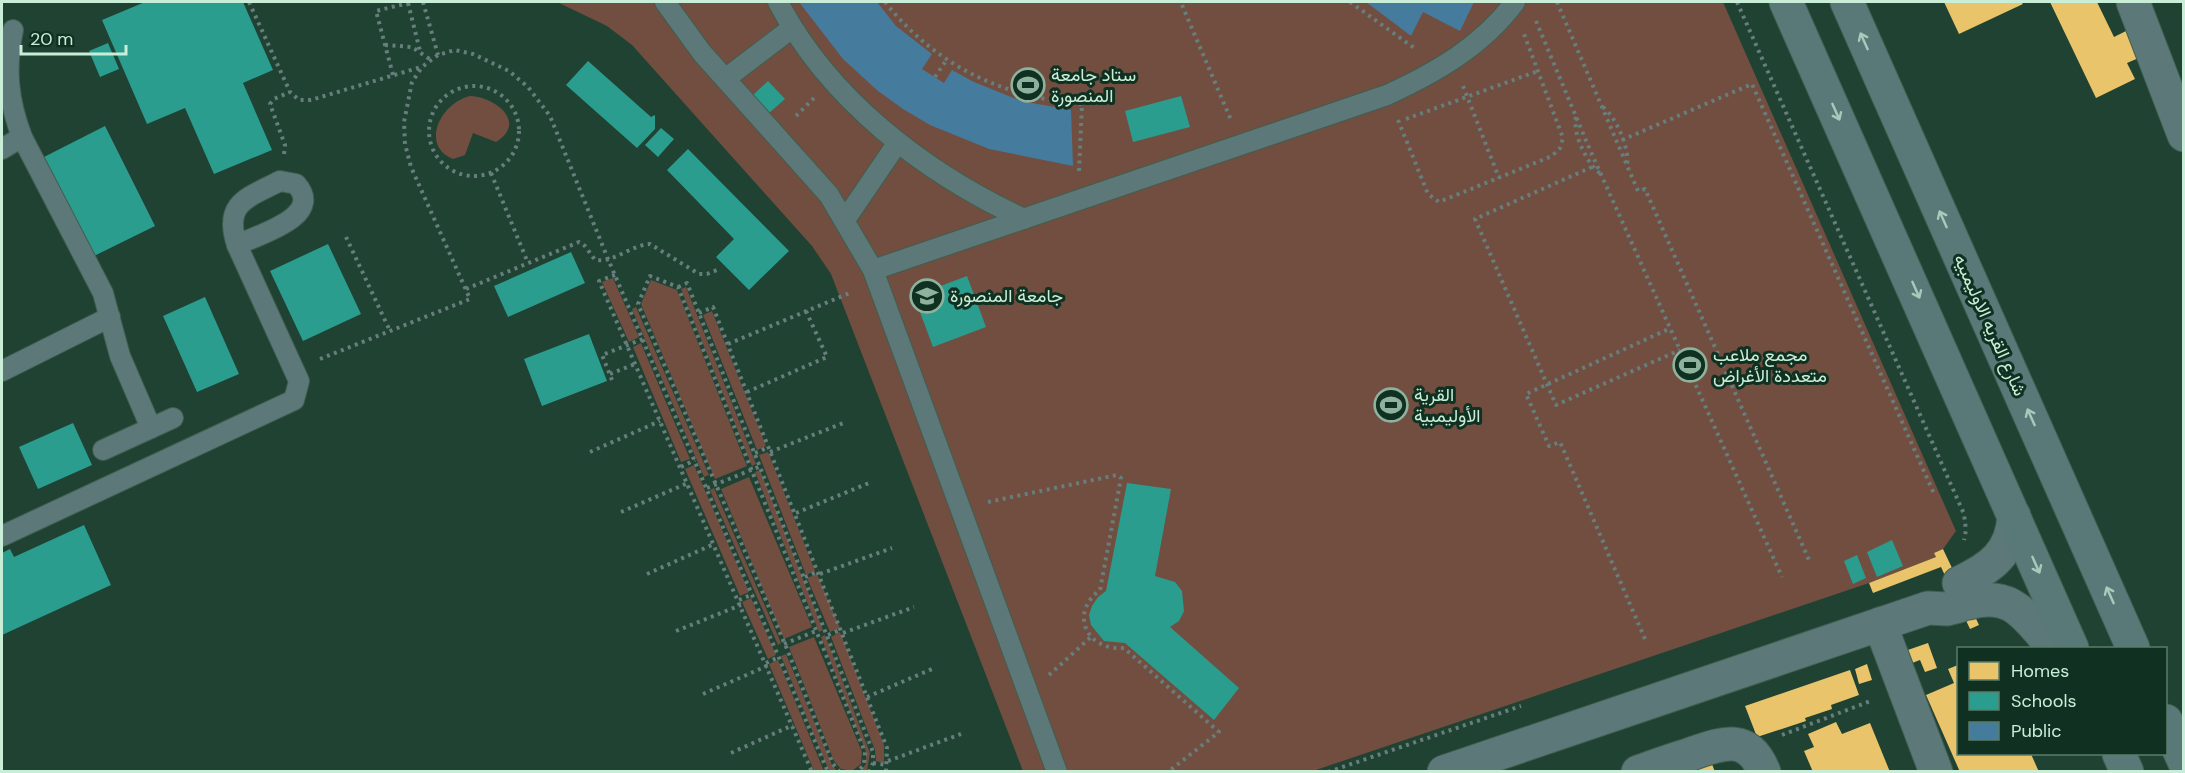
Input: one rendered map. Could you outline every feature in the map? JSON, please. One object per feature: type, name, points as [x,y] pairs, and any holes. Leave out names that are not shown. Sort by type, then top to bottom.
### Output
[{"type":"main road","points":[[1786,2],[2072,647]]},
{"type":"main road","name":"شارع القريه الاوليمبيه","points":[[1846,2],[2133,647]]},
{"type":"main road","points":[[2167,723],[2184,761]]},
{"type":"main road","points":[[2120,755],[2127,771]]},
{"type":"street","points":[[2133,2],[2184,135]]},
{"type":"street","points":[[1444,771],[1880,624],[1953,597],[2001,556],[2013,530],[2014,516]]},
{"type":"street","points":[[1953,597],[1994,598],[2013,604],[2053,647]]},
{"type":"street","points":[[1880,624],[1936,771]]},
{"type":"street","points":[[1638,771],[1723,743],[1756,760]]},
{"type":"lane","points":[[665,2],[702,53],[829,195],[875,276],[1057,771]]},
{"type":"lane","points":[[778,2],[792,28],[831,79],[898,142],[957,184],[1024,219]]},
{"type":"lane","points":[[875,276],[1024,219],[1387,95],[1453,61],[1520,6]]},
{"type":"lane","points":[[725,79],[792,28]]},
{"type":"lane","points":[[13,30],[8,57],[8,85],[12,111],[22,137],[104,293],[120,356],[151,428]]},
{"type":"lane","points":[[2,149],[22,137]]},
{"type":"lane","points":[[845,220],[898,142]]},
{"type":"lane","points":[[2,536],[290,405],[299,388],[293,369],[237,245]]},
{"type":"lane","points":[[2,371],[110,317]]},
{"type":"lane","points":[[103,450],[173,418]]},
{"type":"path","points":[[249,2],[290,92],[293,97],[305,102],[422,67]]},
{"type":"path","points":[[393,75],[376,11],[410,2],[420,51]]},
{"type":"path","points":[[423,2],[438,55]]},
{"type":"path","points":[[885,2],[909,28],[947,59],[987,83],[1032,98],[1082,104],[1080,149]]},
{"type":"path","points":[[1350,2],[1411,45]]},
{"type":"path","points":[[1557,2],[1638,191],[1645,189],[1809,560]]},
{"type":"path","points":[[1737,2],[1964,514],[1966,530],[1962,544]]},
{"type":"path","points":[[1182,5],[1242,146]]},
{"type":"path","points":[[1387,95],[1428,194],[1434,201],[1443,201],[1552,156],[1562,143],[1562,133],[1538,71],[1520,6]]},
{"type":"path","points":[[1520,6],[1576,117],[1782,577]]},
{"type":"path","points":[[385,45],[403,45],[420,51],[431,60]]},
{"type":"path","points":[[293,369],[470,299],[411,167],[405,144],[404,122],[412,82],[422,67],[438,55],[455,50],[473,54],[509,71],[528,87],[550,116],[608,259],[828,771]]},
{"type":"path","points":[[935,77],[947,59]]},
{"type":"path","points":[[1453,61],[1499,178]]},
{"type":"path","points":[[1398,122],[1538,71]]},
{"type":"path","points":[[778,137],[831,79]]},
{"type":"path","points":[[1622,140],[1752,84],[1935,496]]},
{"type":"path","points":[[472,85],[488,87],[502,94],[513,106],[519,121],[519,137],[509,159],[491,173],[475,176],[459,174],[445,166],[434,155],[428,140],[428,124],[433,109],[443,96],[456,88],[472,85]]},
{"type":"path","points":[[282,158],[285,145],[270,104],[290,92]]},
{"type":"path","points":[[1602,106],[1614,118],[1628,157],[1627,165]]},
{"type":"path","points":[[1576,117],[1576,129],[1593,167],[1602,175]]},
{"type":"path","points":[[1593,167],[1475,219],[1556,405],[1680,350]]},
{"type":"path","points":[[491,173],[528,263]]},
{"type":"path","points":[[346,237],[390,331]]},
{"type":"path","points":[[466,289],[579,242],[585,246],[595,260],[608,259],[641,245],[650,244],[699,273],[707,274],[717,270]]},
{"type":"path","points":[[615,275],[599,281],[812,771]]},
{"type":"path","points":[[629,308],[638,304],[650,276],[678,287],[687,283],[873,752],[873,763],[869,771]]},
{"type":"path","points":[[728,344],[806,311],[875,276]]},
{"type":"path","points":[[678,287],[865,752],[864,765],[857,771]]},
{"type":"path","points":[[638,304],[714,485],[787,649],[833,764],[840,771]]},
{"type":"path","points":[[699,313],[713,307],[843,631],[887,748],[886,771]]},
{"type":"path","points":[[747,392],[827,357],[806,311]]},
{"type":"path","points":[[1645,639],[1560,442],[1549,446],[1526,394],[1671,328]]},
{"type":"path","points":[[612,380],[602,355],[643,339]]},
{"type":"path","points":[[610,374],[635,364]]},
{"type":"path","points":[[590,452],[660,421]]},
{"type":"path","points":[[756,453],[846,422]]},
{"type":"path","points":[[681,466],[695,460]]},
{"type":"path","points":[[707,488],[761,466]]},
{"type":"path","points":[[988,502],[1120,476],[1100,590],[1087,603],[1084,611],[1086,630],[1091,638],[1106,647],[1124,648],[1219,732],[1168,771]]},
{"type":"path","points":[[621,512],[688,483]]},
{"type":"path","points":[[796,513],[869,483]]},
{"type":"path","points":[[647,573],[714,543]]},
{"type":"path","points":[[805,577],[892,548]]},
{"type":"path","points":[[676,631],[753,594]]},
{"type":"path","points":[[818,637],[914,608]]},
{"type":"path","points":[[784,644],[816,630]]},
{"type":"path","points":[[1029,693],[1091,638]]},
{"type":"path","points":[[703,694],[767,664],[787,649]]},
{"type":"path","points":[[867,697],[932,669]]},
{"type":"path","points":[[1756,760],[1904,687]]},
{"type":"path","points":[[731,753],[793,726]]},
{"type":"path","points":[[873,763],[888,763],[961,734]]},
{"type":"shaded area","name":"القرية الأوليمبية","points":[[557,2],[1723,2],[1956,531],[1943,549],[1934,553],[1936,557],[1869,583],[1313,771],[1023,771],[831,274],[812,246],[632,45],[607,26]]},
{"type":"shaded area","points":[[470,96],[480,97],[498,106],[508,119],[509,127],[496,142],[473,133],[465,155],[453,159],[443,153],[438,145],[436,135],[438,125],[450,107]]},
{"type":"shaded area","points":[[613,278],[639,337],[629,342],[602,282]]},
{"type":"shaded area","points":[[651,280],[677,290],[747,466],[715,479],[641,304]]},
{"type":"shaded area","points":[[686,287],[756,464],[752,466],[681,289]]},
{"type":"shaded area","points":[[636,307],[709,475],[704,477],[632,309]]},
{"type":"shaded area","points":[[712,311],[766,446],[757,450],[703,315]]},
{"type":"shaded area","points":[[641,343],[690,459],[681,462],[633,347]]},
{"type":"shaded area","points":[[768,452],[815,571],[806,575],[759,455]]},
{"type":"shaded area","points":[[694,465],[749,592],[740,596],[685,469]]},
{"type":"shaded area","points":[[760,470],[823,630],[819,632],[755,472]]},
{"type":"shaded area","points":[[749,477],[812,627],[784,639],[721,489]]},
{"type":"shaded area","points":[[714,488],[781,643],[778,645],[710,490]]},
{"type":"shaded area","points":[[817,574],[840,628],[830,632],[807,578]]},
{"type":"shaded area","points":[[751,598],[776,655],[768,659],[742,602]]},
{"type":"shaded area","points":[[840,632],[884,745],[884,763],[876,761],[875,750],[831,637]]},
{"type":"shaded area","points":[[825,635],[870,753],[867,771],[860,771],[866,764],[866,752],[821,637]]},
{"type":"shaded area","points":[[814,637],[862,752],[861,764],[852,771],[841,769],[834,761],[789,647]]},
{"type":"shaded area","points":[[786,654],[832,765],[837,771],[830,771],[827,766],[781,656]]},
{"type":"shaded area","points":[[778,660],[824,771],[814,771],[769,664]]},
{"type":"building: Homes","points":[[1944,2],[2021,2],[2023,4],[1959,34]]},
{"type":"building: Homes","points":[[2050,2],[2097,2],[2114,37],[2134,27],[2148,54],[2127,63],[2135,79],[2096,98]]},
{"type":"building: Homes","points":[[1943,549],[1979,625],[1970,629],[1941,567],[1873,593],[1869,583],[1936,557],[1934,553]]},
{"type":"building: Homes","points":[[1928,643],[1937,668],[1925,672],[1920,660],[1907,665],[1902,652]]},
{"type":"building: Homes","points":[[1867,664],[1872,680],[1859,684],[1855,669]]},
{"type":"building: Homes","points":[[1957,665],[1957,755],[2031,755],[2039,772],[1960,772],[1926,695],[1954,683],[1948,669]]},
{"type":"building: Homes","points":[[1850,670],[1859,695],[1831,705],[1832,709],[1805,718],[1806,721],[1757,737],[1745,706]]},
{"type":"building: Homes","points":[[1836,722],[1842,734],[1870,723],[1890,772],[1813,772],[1804,751],[1814,747],[1808,734]]},
{"type":"building: Homes","points":[[1712,764],[1715,772],[1693,772],[1693,771]]},
{"type":"building: Schools","points":[[145,2],[243,2],[273,70],[243,83],[272,150],[214,174],[185,108],[147,124],[102,20]]},
{"type":"building: Schools","points":[[108,43],[119,69],[100,77],[89,51]]},
{"type":"building: Schools","points":[[588,61],[651,117],[655,115],[655,129],[637,148],[566,85]]},
{"type":"building: Schools","points":[[768,81],[785,99],[768,114],[752,96]]},
{"type":"building: Schools","points":[[1181,96],[1190,127],[1133,142],[1125,111]]},
{"type":"building: Schools","points":[[105,126],[155,226],[92,257],[42,158]]},
{"type":"building: Schools","points":[[661,128],[674,139],[658,157],[645,145]]},
{"type":"building: Schools","points":[[688,149],[789,251],[749,290],[716,257],[734,239],[667,170]]},
{"type":"building: Schools","points":[[328,244],[361,314],[303,341],[270,271]]},
{"type":"building: Schools","points":[[571,252],[585,283],[508,317],[494,286]]},
{"type":"building: Schools","points":[[967,276],[986,327],[933,347],[914,296]]},
{"type":"building: Schools","points":[[205,297],[239,374],[197,392],[163,316]]},
{"type":"building: Schools","points":[[589,334],[607,381],[542,406],[524,359]]},
{"type":"building: Schools","points":[[73,423],[92,465],[38,489],[19,447]]},
{"type":"building: Schools","points":[[1127,483],[1171,489],[1155,576],[1175,582],[1182,591],[1184,611],[1179,621],[1170,627],[1239,688],[1214,720],[1125,643],[1104,641],[1091,625],[1089,615],[1092,606],[1106,591]]},
{"type":"building: Schools","points":[[84,525],[111,585],[2,635],[2,553],[10,549],[14,557]]},
{"type":"building: Schools","points":[[1892,540],[1903,566],[1877,577],[1867,552]]},
{"type":"building: Schools","points":[[1857,555],[1866,578],[1853,584],[1844,561]]},
{"type":"building: Public","points":[[799,2],[877,2],[896,26],[932,54],[922,69],[944,83],[952,70],[974,82],[1021,101],[1071,110],[1073,166],[989,149],[930,125],[903,109],[878,91],[843,59]]},
{"type":"building: Public","points":[[1366,2],[1474,2],[1460,31],[1423,12],[1411,36]]},
{"type":"place","name":"ستاد جامعة المنصورة","points":[[1028,85]]},
{"type":"place","name":"جامعة المنصورة","points":[[927,296]]},
{"type":"place","name":"مجمع ملاعب متعددة الأغراض","points":[[1690,365]]},
{"type":"place","name":"القرية الأوليمبية","points":[[1391,405]]}]
